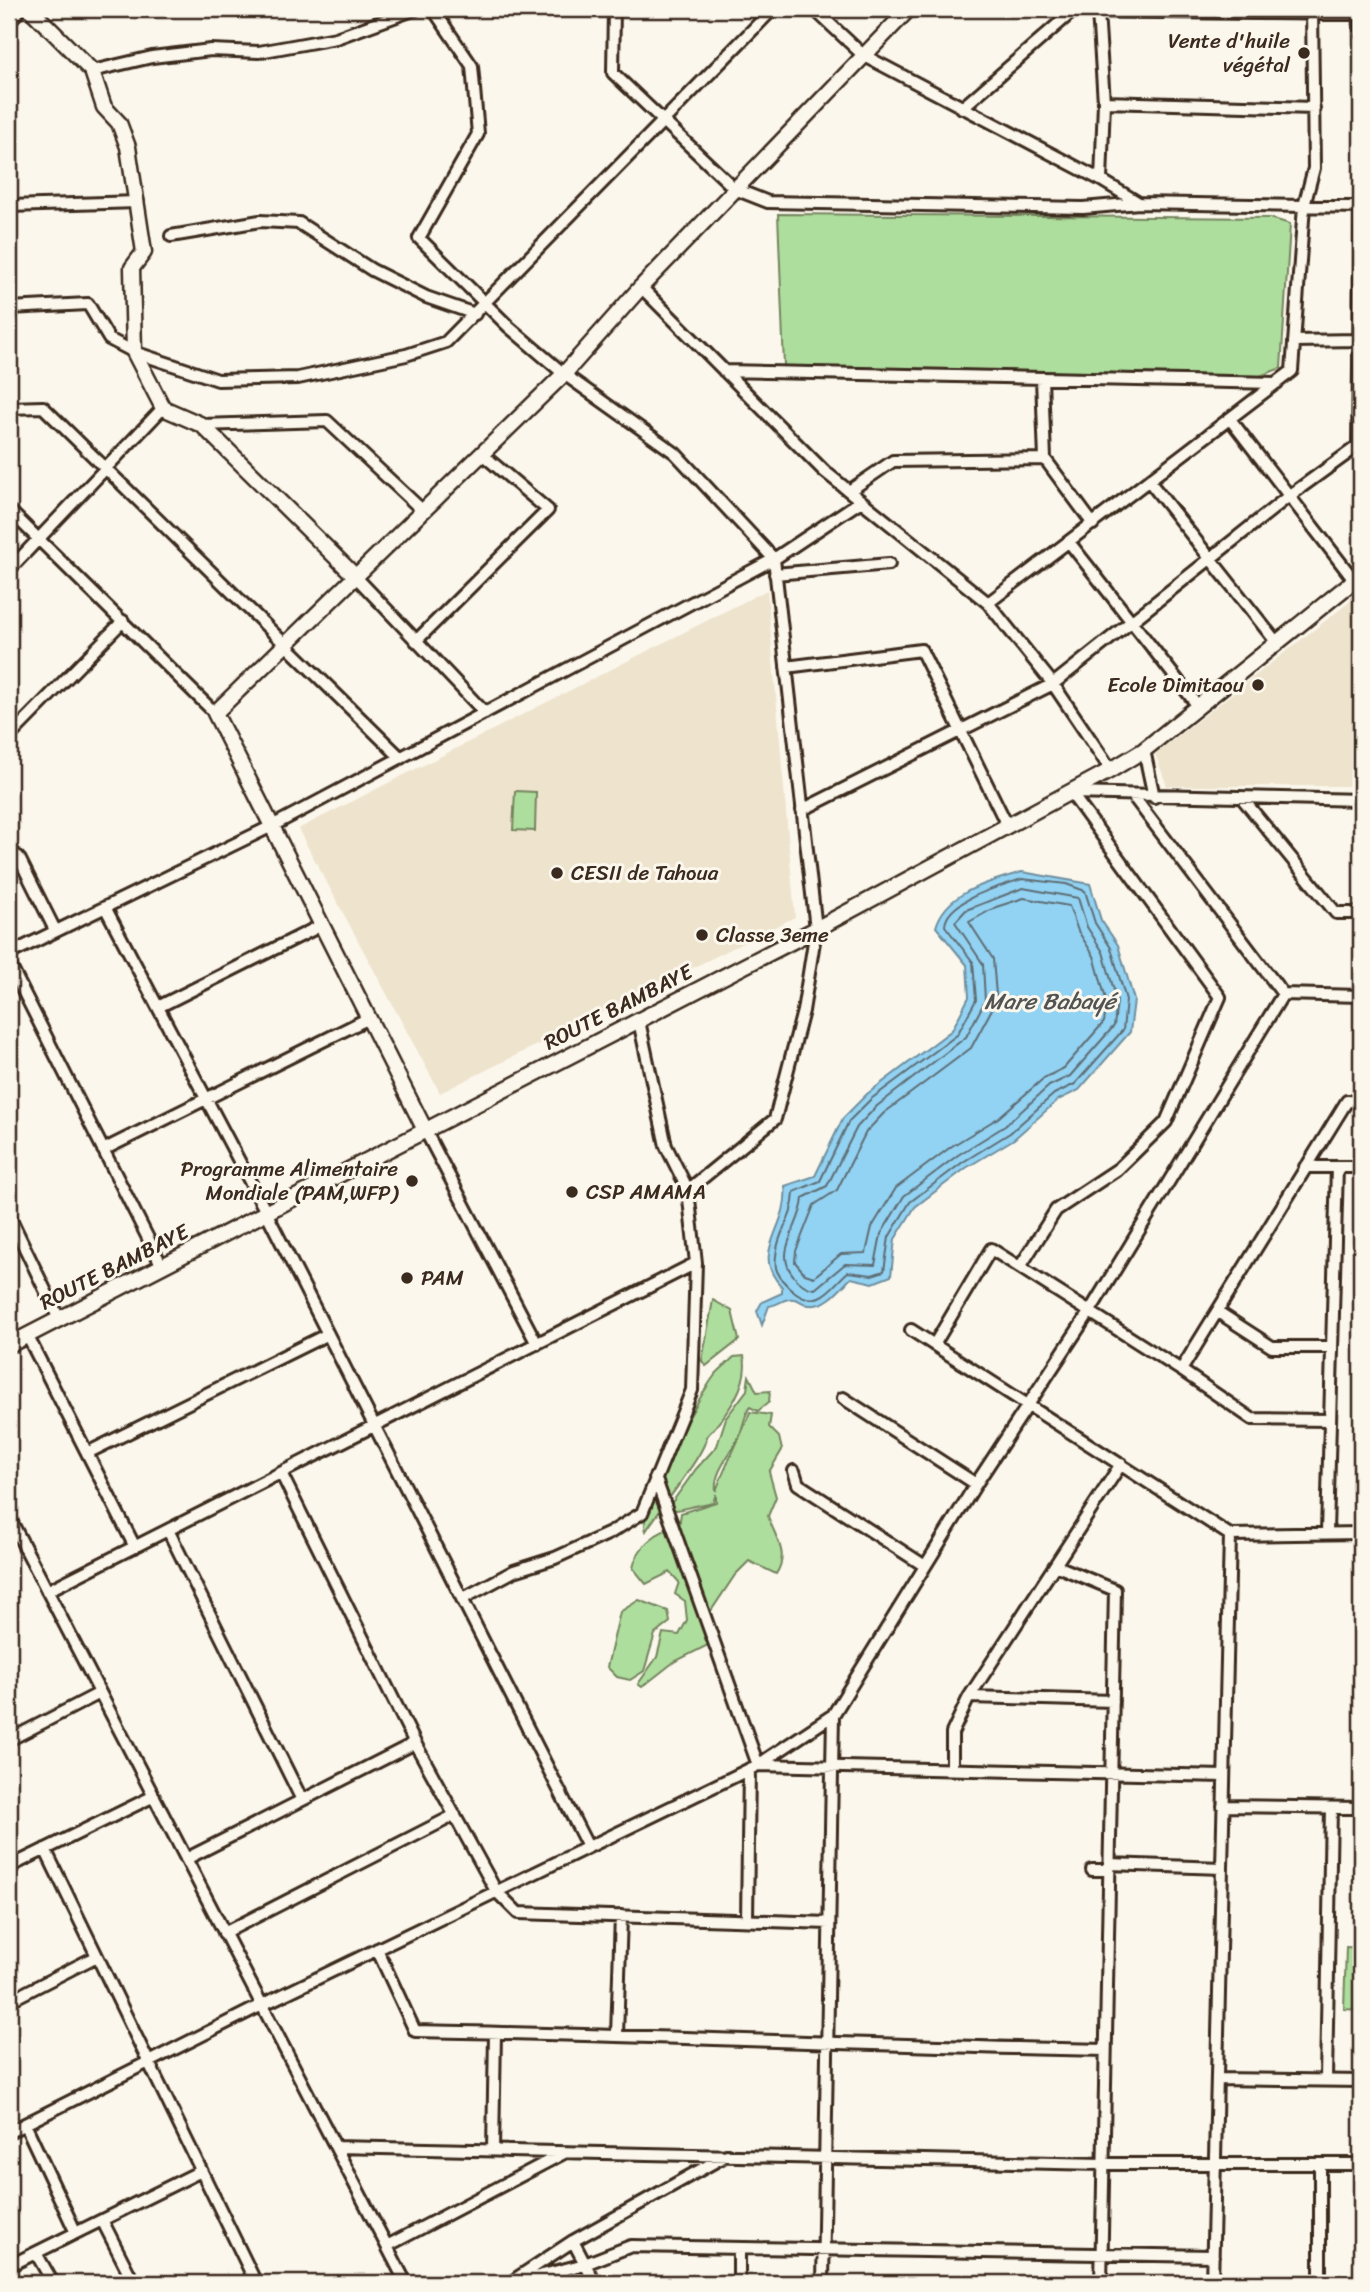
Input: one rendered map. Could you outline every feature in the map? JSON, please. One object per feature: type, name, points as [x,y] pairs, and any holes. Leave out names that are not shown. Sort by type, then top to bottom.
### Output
[{"type":"street","points":[[9,21],[21,9]]},
{"type":"street","points":[[30,9],[92,71],[104,107],[118,123],[128,147],[144,252],[132,268],[134,352],[163,408],[202,425],[355,576],[485,713]]},
{"type":"street","points":[[92,71],[152,57],[211,50],[259,52],[336,38],[416,9]]},
{"type":"street","points":[[433,9],[472,66],[478,134],[419,238],[564,374],[675,453],[774,559],[816,929],[803,1011],[775,1119],[688,1190]]},
{"type":"street","points":[[9,308],[88,304],[109,339],[134,352],[218,380],[298,377],[407,355],[446,342],[666,121],[773,9]]},
{"type":"street","points":[[814,9],[863,55],[1101,180],[1139,203]]},
{"type":"street","points":[[215,713],[564,374],[641,287],[909,9]]},
{"type":"street","points":[[616,11],[613,73],[735,189],[768,202],[1083,208],[1139,203],[1361,208],[1357,340],[1360,426],[1357,446],[1211,557],[1053,684],[802,810]]},
{"type":"street","points":[[962,108],[1073,11],[1312,11],[1361,14],[1361,33]]},
{"type":"street","points":[[988,603],[1292,372],[1304,206],[1314,168],[1312,11]]},
{"type":"street","points":[[1098,12],[1104,102],[1101,180]]},
{"type":"street","points":[[1104,102],[1314,108]]},
{"type":"street","points":[[9,206],[138,202]]},
{"type":"street","points":[[172,236],[260,221],[299,223],[372,270],[426,297],[474,313]]},
{"type":"street","points":[[641,287],[824,471],[988,603],[1053,684],[1111,770]]},
{"type":"street","points":[[1294,341],[1357,340]]},
{"type":"street","points":[[724,371],[1277,383]]},
{"type":"street","points":[[1042,378],[1045,459],[1093,524]]},
{"type":"street","points":[[9,408],[43,407],[401,758]]},
{"type":"street","points":[[9,570],[163,408]]},
{"type":"street","points":[[1230,419],[1289,496],[1358,578]]},
{"type":"street","points":[[202,425],[327,421],[423,511]]},
{"type":"street","points":[[416,640],[548,510],[482,454]]},
{"type":"street","points":[[849,491],[893,461],[1045,459]]},
{"type":"street","points":[[1149,481],[1277,643]]},
{"type":"street","points":[[9,954],[272,826],[401,758],[774,559],[861,501]]},
{"type":"street","points":[[9,510],[215,713],[425,1130],[537,1344]]},
{"type":"street","points":[[1069,542],[1198,706]]},
{"type":"street","points":[[775,574],[889,565]]},
{"type":"street","name":"ROUTE BAMBAYE","points":[[9,1345],[816,929],[1071,793],[1144,750],[1358,578]]},
{"type":"street","points":[[9,737],[124,621]]},
{"type":"street","points":[[786,667],[922,650],[1007,825]]},
{"type":"street","points":[[1144,750],[1154,797]]},
{"type":"street","points":[[1071,793],[1361,800]]},
{"type":"street","points":[[1020,1267],[1056,1210],[1118,1169],[1166,1122],[1220,997],[1071,793]]},
{"type":"street","points":[[1133,796],[1283,994]]},
{"type":"street","points":[[1242,798],[1336,913],[1361,913]]},
{"type":"street","points":[[9,848],[20,860],[55,930]]},
{"type":"street","points":[[105,907],[266,1212],[588,1847]]},
{"type":"street","points":[[158,1007],[322,925]]},
{"type":"street","points":[[9,963],[162,1266]]},
{"type":"street","points":[[1283,994],[1361,996]]},
{"type":"street","points":[[9,2132],[262,2005],[753,1767],[833,1715],[976,1484],[1090,1311],[1283,994]]},
{"type":"street","points":[[103,1150],[369,1018]]},
{"type":"street","points":[[462,1599],[514,1571],[555,1558],[610,1533],[642,1513],[692,1390],[696,1263],[688,1190],[666,1146],[639,1020]]},
{"type":"street","points":[[1181,1370],[1347,1101],[1361,1102]]},
{"type":"street","points":[[1305,1167],[1361,1167]]},
{"type":"street","points":[[1327,1532],[1337,1167]]},
{"type":"street","points":[[9,1215],[59,1319]]},
{"type":"street","points":[[934,1345],[991,1249],[1181,1370],[1252,1419],[1330,1420]]},
{"type":"street","points":[[47,1591],[696,1263]]},
{"type":"street","points":[[1219,1312],[1272,1347],[1332,1347]]},
{"type":"street","points":[[911,1330],[1230,1535],[1361,1533]]},
{"type":"street","points":[[87,1453],[328,1334]]},
{"type":"street","points":[[27,1335],[135,1547]]},
{"type":"street","points":[[843,1398],[976,1484]]},
{"type":"street","points":[[952,1769],[952,1733],[969,1697],[1057,1566],[1121,1464]]},
{"type":"street","points":[[794,1471],[798,1484],[925,1566]]},
{"type":"street","points":[[281,1473],[415,1743],[496,1891],[518,1913],[829,1923]]},
{"type":"street","points":[[655,1477],[753,1767],[747,1920]]},
{"type":"street","points":[[9,1517],[406,2283]]},
{"type":"street","points":[[169,1530],[302,1800]]},
{"type":"street","points":[[1212,2283],[1230,1535]]},
{"type":"street","points":[[1057,1566],[1115,1590],[1101,2283]]},
{"type":"street","points":[[9,1740],[100,1693]]},
{"type":"street","points":[[969,1697],[1113,1701]]},
{"type":"street","points":[[823,2283],[833,1715]]},
{"type":"street","points":[[186,1859],[415,1743]]},
{"type":"street","points":[[753,1767],[1224,1776]]},
{"type":"street","points":[[9,1867],[154,1797]]},
{"type":"street","points":[[1223,1806],[1361,1808]]},
{"type":"street","points":[[1326,2080],[1331,1808]]},
{"type":"street","points":[[224,1933],[455,1815]]},
{"type":"street","points":[[45,1849],[256,2283]]},
{"type":"street","points":[[1091,1870],[1109,1867],[1222,1868]]},
{"type":"street","points":[[617,2035],[621,1916]]},
{"type":"street","points":[[377,1949],[415,2031],[617,2035],[826,2045],[1105,2050]]},
{"type":"street","points":[[9,2001],[97,1956]]},
{"type":"street","points":[[493,2150],[495,2032]]},
{"type":"street","points":[[1217,2079],[1361,2081]]},
{"type":"street","points":[[25,2123],[76,2232]]},
{"type":"street","points":[[336,2147],[1103,2164],[1361,2164]]},
{"type":"street","points":[[387,2246],[567,2152]]},
{"type":"street","points":[[511,2283],[573,2241],[727,2155]]},
{"type":"street","points":[[1320,2164],[1320,2283]]},
{"type":"street","points":[[9,2266],[201,2171]]},
{"type":"street","points":[[102,2220],[134,2283]]},
{"type":"street","points":[[573,2241],[595,2283]]},
{"type":"street","points":[[511,2283],[585,2264],[631,2246],[1213,2256]]},
{"type":"street","points":[[738,2248],[739,2283]]},
{"type":"street","points":[[36,2253],[52,2283]]},
{"type":"shaded area","name":"CESII de Tahoua","points":[[767,590],[795,917],[440,1093],[298,829]]},
{"type":"shaded area","points":[[1361,593],[1361,786],[1167,786],[1155,754]]},
{"type":"green space","points":[[778,214],[1270,218],[1290,224],[1281,368],[1260,376],[784,366]]},
{"type":"green space","points":[[515,791],[536,792],[535,831],[513,830]]},
{"type":"green space","points":[[713,1300],[732,1311],[739,1340],[706,1366],[702,1361]]},
{"type":"green space","points":[[744,1356],[743,1378],[734,1400],[706,1437],[691,1468],[646,1531],[650,1499],[695,1406],[717,1373],[734,1357]]},
{"type":"green space","points":[[749,1376],[757,1392],[770,1391],[769,1402],[758,1411],[750,1407],[748,1410],[737,1441],[718,1476],[716,1491],[750,1412],[771,1415],[769,1427],[779,1437],[782,1450],[769,1472],[776,1497],[768,1516],[780,1545],[780,1566],[776,1574],[749,1561],[735,1575],[709,1614],[716,1641],[674,1662],[642,1687],[638,1684],[657,1657],[663,1633],[679,1635],[687,1620],[685,1601],[675,1594],[679,1582],[670,1572],[646,1584],[633,1568],[635,1560],[649,1540],[663,1531],[679,1527],[681,1513],[716,1502],[716,1494],[713,1502],[677,1510],[668,1508],[696,1469],[717,1446],[726,1418],[747,1390]]},
{"type":"green space","points":[[639,1600],[668,1611],[670,1622],[655,1634],[644,1671],[630,1680],[617,1677],[607,1667],[620,1612]]},
{"type":"green space","points":[[1346,1947],[1361,1948],[1361,2010],[1344,2009]]},
{"type":"water","name":"Mare Babayé","points":[[1022,872],[1090,884],[1101,920],[1118,945],[1134,1000],[1130,1032],[1079,1090],[1058,1100],[1014,1139],[966,1168],[915,1207],[895,1239],[891,1276],[873,1283],[851,1278],[833,1296],[816,1305],[807,1305],[792,1299],[769,1306],[762,1325],[757,1311],[762,1302],[782,1293],[782,1287],[769,1262],[769,1251],[782,1215],[785,1186],[815,1176],[843,1118],[867,1094],[952,1030],[969,997],[967,965],[936,927],[941,915],[959,896]]},
{"type":"place","name":"Vente d'huile végétal","points":[[1304,53]]},
{"type":"place","name":"Ecole Dimitaou","points":[[1258,685]]},
{"type":"place","name":"CESII de Tahoua","points":[[557,873]]},
{"type":"place","name":"Classe 3eme","points":[[702,935]]},
{"type":"place","name":"Programme Alimentaire Mondiale (PAM,WFP)","points":[[412,1181]]},
{"type":"place","name":"CSP AMAMA","points":[[572,1192]]},
{"type":"place","name":"PAM","points":[[407,1278]]}]
